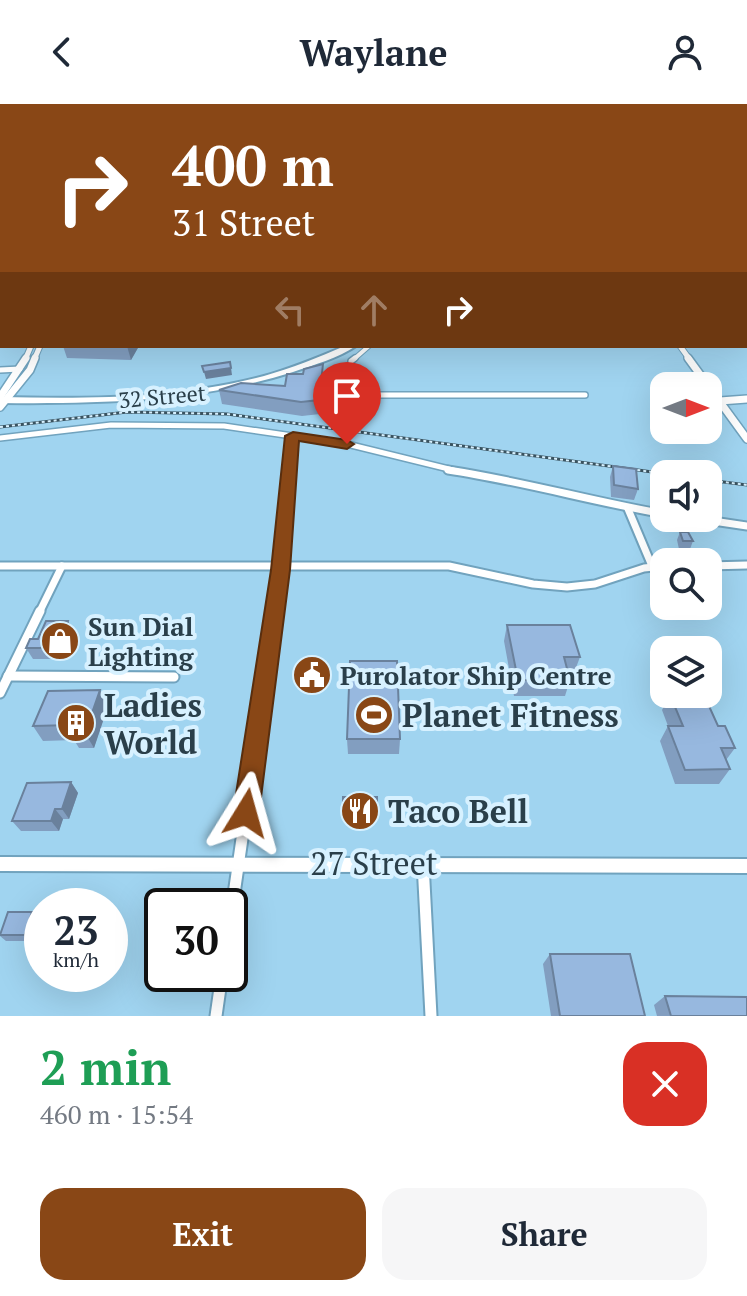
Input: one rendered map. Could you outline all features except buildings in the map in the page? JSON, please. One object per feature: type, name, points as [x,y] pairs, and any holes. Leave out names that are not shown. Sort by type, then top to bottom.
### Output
[{"type":"highway","name":"32 Street","points":[[198,391],[280,369],[331,348]]},
{"type":"highway","name":"32 Street","points":[[2,399],[130,400],[198,391],[263,381],[348,348]]},
{"type":"main road","points":[[2,399],[30,348]]},
{"type":"main road","points":[[2,399],[30,370],[39,348]]},
{"type":"main road","points":[[681,348],[699,372]]},
{"type":"main road","points":[[722,401],[747,401]]},
{"type":"main road","points":[[722,404],[747,439]]},
{"type":"main road","name":"27 Street","points":[[0,864],[747,866]]},
{"type":"street","points":[[348,420],[351,361],[367,348]]},
{"type":"street","points":[[0,370],[30,370]]},
{"type":"street","points":[[349,395],[585,395]]},
{"type":"street","points":[[0,438],[111,425],[171,424],[293,436],[347,444],[432,467],[532,483],[650,512]]},
{"type":"street","points":[[235,888],[281,565],[293,436]]},
{"type":"street","points":[[628,509],[650,561]]},
{"type":"street","points":[[722,522],[747,526]]},
{"type":"street","points":[[722,566],[747,565]]},
{"type":"street","points":[[0,566],[449,566],[520,584],[563,587],[590,585],[650,567]]},
{"type":"street","points":[[0,693],[62,566]]},
{"type":"street","points":[[8,676],[174,677]]},
{"type":"street","points":[[423,863],[431,1016]]},
{"type":"street","points":[[216,1016],[219,992]]},
{"type":"railway","points":[[0,427],[127,412],[227,414],[650,472]]},
{"type":"railway","points":[[722,482],[747,485]]},
{"type":"place","name":"Sun Dial Lighting","points":[[60,641]]},
{"type":"place","name":"Purolator Ship Centre","points":[[312,675]]},
{"type":"place","name":"Planet Fitness","points":[[374,715]]},
{"type":"place","name":"Ladies World","points":[[76,723]]},
{"type":"place","name":"Taco Bell","points":[[360,811]]},
{"type":"route","points":[[246,813],[280,570],[287,469],[293,436],[347,444]]}]
